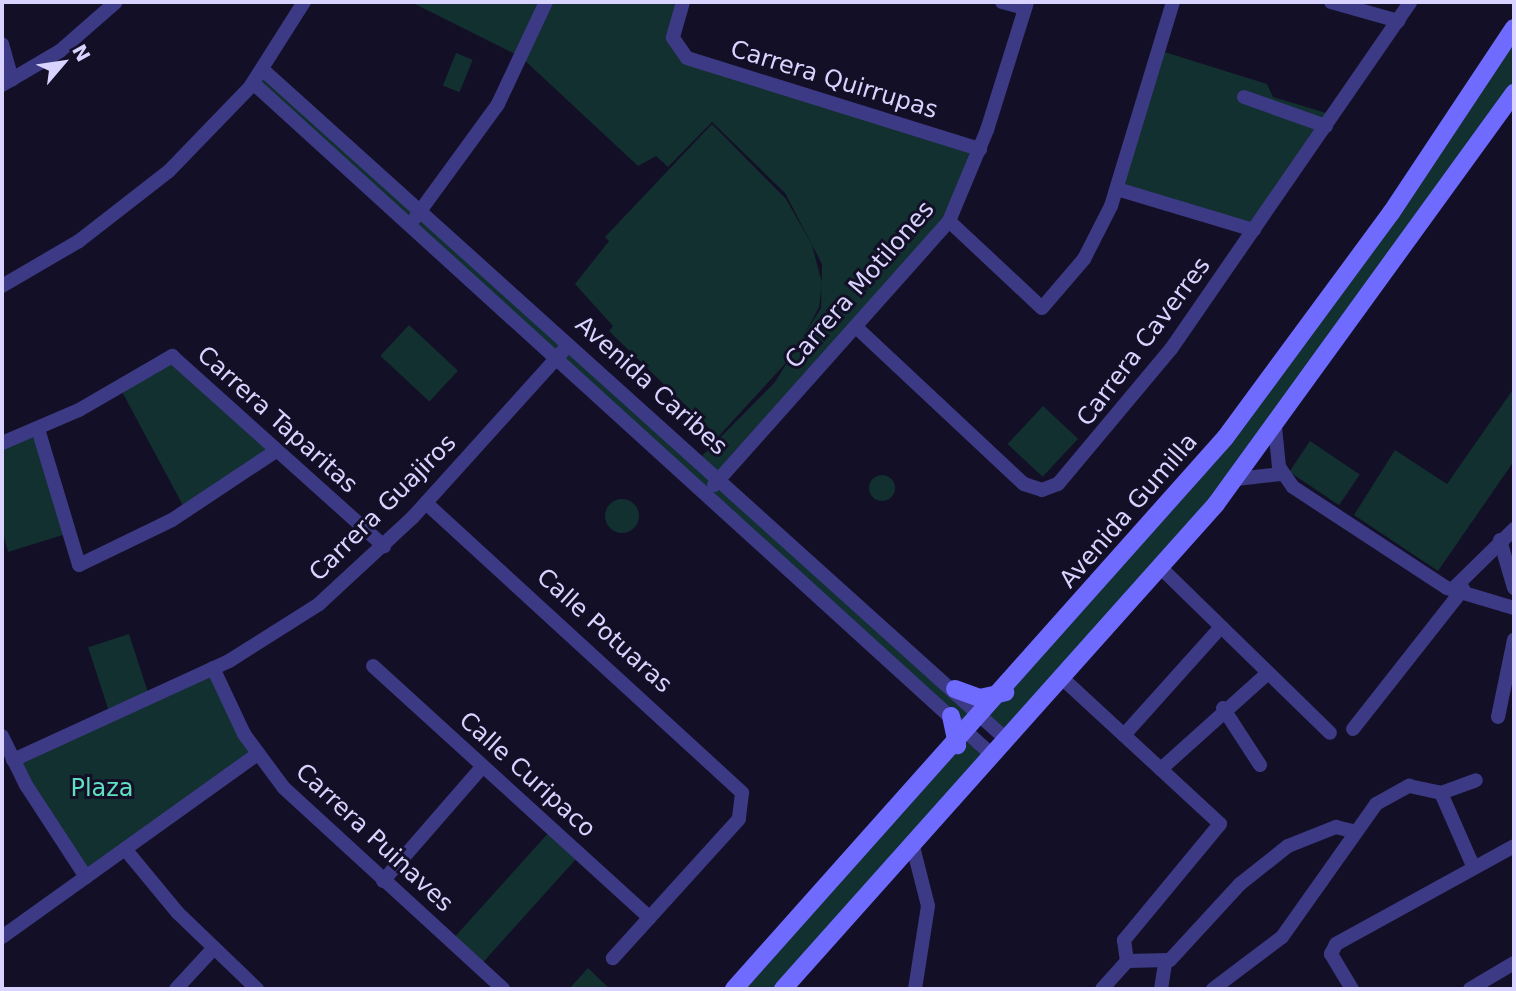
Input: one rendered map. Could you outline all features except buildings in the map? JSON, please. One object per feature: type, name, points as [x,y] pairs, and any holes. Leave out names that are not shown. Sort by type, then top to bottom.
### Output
[{"type":"main road","name":"Avenida Gumilla","points":[[734,989],[1004,692],[1255,399],[1391,213],[1514,28]]},
{"type":"main road","points":[[783,989],[1161,568],[1236,479],[1514,93]]},
{"type":"main road","points":[[955,690],[980,698],[1004,692]]},
{"type":"main road","points":[[951,716],[963,738]]},
{"type":"street","points":[[2,44],[7,82],[60,51],[116,2]]},
{"type":"street","points":[[2,286],[128,207],[253,83],[304,2]]},
{"type":"street","points":[[411,223],[498,104],[546,2]]},
{"type":"street","name":"Carrera Quirrupas","points":[[683,2],[673,38],[677,51],[980,149]]},
{"type":"street","points":[[1002,2],[1026,5]]},
{"type":"street","points":[[949,221],[1042,308],[1084,259],[1117,189],[1173,2]]},
{"type":"street","points":[[1331,2],[1398,21]]},
{"type":"street","name":"Carrera Caverres","points":[[856,327],[1024,484],[1050,489],[1129,404],[1254,230],[1410,2]]},
{"type":"street","name":"Carrera Motilones","points":[[708,491],[949,221],[980,149],[1026,5]]},
{"type":"street","name":"Avenida Caribes","points":[[262,69],[720,478],[983,715],[1007,740]]},
{"type":"street","name":"Avenida Caribes","points":[[253,83],[559,355],[951,716]]},
{"type":"street","points":[[1244,97],[1326,126]]},
{"type":"street","points":[[1117,189],[1254,230]]},
{"type":"street","name":"Carrera Guajiros","points":[[13,760],[214,668],[298,618],[384,546],[570,344]]},
{"type":"street","name":"Carrera Taparitas","points":[[37,429],[172,356],[384,546]]},
{"type":"street","points":[[1275,427],[1281,474]]},
{"type":"street","points":[[2,443],[37,429],[79,565],[172,520],[276,451]]},
{"type":"street","points":[[1236,479],[1281,474],[1459,589],[1514,608]]},
{"type":"street","name":"Calle Potuaras","points":[[426,503],[726,773],[744,800],[739,819],[650,918]]},
{"type":"street","points":[[1353,729],[1459,589],[1500,540],[1514,529]]},
{"type":"street","points":[[1500,540],[1514,588]]},
{"type":"street","points":[[1161,568],[1330,733]]},
{"type":"street","points":[[1124,735],[1221,627]]},
{"type":"street","points":[[1498,717],[1514,640]]},
{"type":"street","name":"Calle Curipaco","points":[[373,666],[650,918]]},
{"type":"street","name":"Carrera Puinaves","points":[[214,668],[258,754],[300,805],[503,989]]},
{"type":"street","points":[[1161,769],[1223,708],[1268,673]]},
{"type":"street","points":[[1062,678],[1161,769],[1220,831],[1124,940],[1127,961],[1102,989]]},
{"type":"street","points":[[1223,708],[1260,765]]},
{"type":"street","points":[[2,736],[13,760],[86,877]]},
{"type":"street","points":[[963,738],[992,754]]},
{"type":"street","points":[[2,937],[258,754]]},
{"type":"street","points":[[383,881],[483,766]]},
{"type":"street","points":[[1441,793],[1476,780]]},
{"type":"street","points":[[1213,989],[1282,937],[1352,831],[1400,788],[1423,785],[1441,793],[1473,866]]},
{"type":"street","points":[[1161,989],[1165,963],[1264,861],[1314,833],[1352,831]]},
{"type":"street","points":[[912,843],[927,927],[915,989]]},
{"type":"street","points":[[1352,989],[1333,947],[1473,866],[1514,846]]},
{"type":"street","points":[[125,849],[213,948],[257,989]]},
{"type":"street","points":[[885,874],[906,870],[920,880]]},
{"type":"street","points":[[613,958],[650,918]]},
{"type":"street","points":[[176,989],[213,948]]},
{"type":"street","points":[[1127,961],[1165,963]]},
{"type":"street","points":[[1470,989],[1514,963]]},
{"type":"green space","points":[[411,2],[683,2],[677,51],[980,149],[956,207],[720,478],[983,715],[968,732],[253,83],[262,69],[699,459],[775,382],[821,308],[822,264],[785,193],[712,122],[668,167],[656,156],[638,166],[521,57]]},
{"type":"green space","points":[[1514,30],[1514,85],[1233,476],[1006,735],[985,715],[1162,516]]},
{"type":"green space","points":[[1158,50],[1267,84],[1273,97],[1333,115],[1254,230],[1117,189]]},
{"type":"green space","points":[[456,53],[473,60],[460,92],[443,85]]},
{"type":"green space","points":[[712,124],[786,199],[812,245],[822,283],[819,307],[795,353],[718,437],[609,331],[613,326],[575,284],[609,241],[605,237]]},
{"type":"green space","points":[[409,325],[458,371],[429,401],[380,356]]},
{"type":"green space","points":[[172,356],[276,451],[186,511],[120,388]]},
{"type":"green space","points":[[1514,388],[1514,461],[1438,571],[1354,515],[1395,450],[1447,484]]},
{"type":"green space","points":[[1043,406],[1078,439],[1043,477],[1008,444]]},
{"type":"green space","points":[[38,429],[69,533],[8,552],[2,530],[2,443]]},
{"type":"green space","points":[[1310,441],[1360,475],[1339,505],[1289,472]]},
{"type":"green space","points":[[882,475],[891,479],[895,488],[891,497],[882,501],[873,497],[869,488],[873,479]]},
{"type":"green space","points":[[622,499],[634,504],[639,516],[634,528],[622,533],[610,528],[605,516],[610,504]]},
{"type":"green space","points":[[129,634],[149,697],[108,710],[88,647]]},
{"type":"green space","name":"Plaza","points":[[213,668],[258,754],[86,877],[13,760]]},
{"type":"green space","points":[[968,734],[989,754],[780,989],[736,989]]},
{"type":"green space","points":[[551,830],[579,855],[480,966],[451,941]]},
{"type":"green space","points":[[588,968],[610,989],[569,989]]}]
